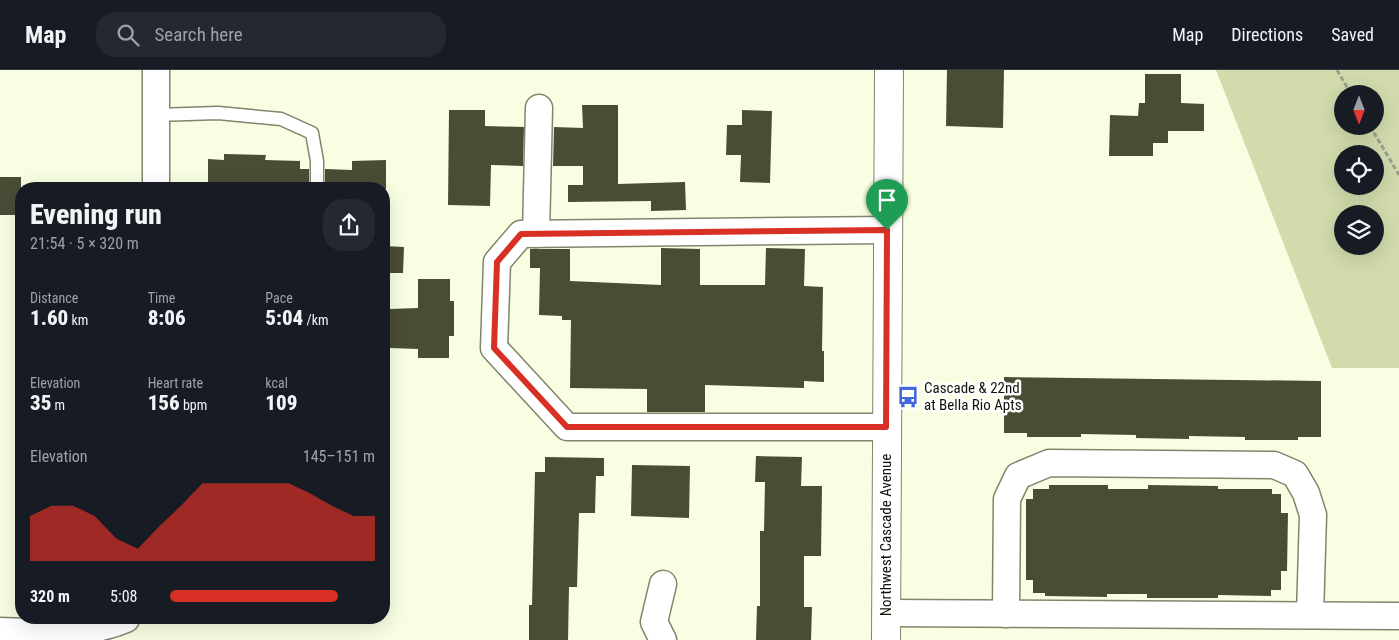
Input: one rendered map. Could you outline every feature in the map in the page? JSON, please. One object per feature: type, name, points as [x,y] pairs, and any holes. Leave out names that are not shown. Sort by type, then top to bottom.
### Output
[{"type":"street","points":[[156,70],[156,182]]},
{"type":"street","name":"Northwest Cascade Avenue","points":[[886,640],[889,70]]},
{"type":"street","points":[[536,234],[539,108]]},
{"type":"street","points":[[886,427],[567,427],[494,348],[497,262],[521,234],[887,230]]},
{"type":"street","points":[[1006,614],[1007,499],[1018,476],[1049,463],[1274,465],[1295,474],[1306,493],[1313,515],[1310,615]]},
{"type":"street","points":[[663,584],[654,622],[663,640]]},
{"type":"street","points":[[886,613],[1399,616]]},
{"type":"street","points":[[0,631],[70,631],[114,624]]},
{"type":"lane","points":[[156,115],[218,113],[281,119],[312,133],[317,161],[317,182]]},
{"type":"path","points":[[1337,70],[1346,85]]},
{"type":"path","points":[[1375,135],[1399,175]]},
{"type":"green space","points":[[1216,70],[1399,70],[1399,368],[1332,368]]},
{"type":"building","points":[[947,70],[1004,70],[1003,128],[946,126]]},
{"type":"building","points":[[1145,74],[1181,74],[1181,103],[1204,104],[1204,131],[1168,131],[1168,143],[1153,143],[1153,156],[1109,156],[1110,115],[1138,116],[1139,103],[1145,103]]},
{"type":"building","points":[[582,105],[618,105],[618,184],[685,182],[686,210],[651,211],[651,201],[568,202],[568,185],[583,185],[583,166],[553,166],[554,127],[583,128]]},
{"type":"building","points":[[449,110],[485,110],[485,126],[524,127],[523,166],[491,165],[490,206],[448,205]]},
{"type":"building","points":[[742,110],[772,111],[770,183],[740,182],[741,155],[726,155],[727,125],[742,125]]},
{"type":"building","points":[[224,154],[266,155],[265,160],[300,161],[300,169],[309,169],[309,182],[208,182],[208,159],[224,160]]},
{"type":"building","points":[[386,160],[386,182],[325,182],[325,169],[352,170],[352,161]]},
{"type":"building","points":[[0,177],[21,177],[21,182],[15,182],[15,215],[0,215]]},
{"type":"building","points":[[390,246],[404,247],[403,273],[390,273]]},
{"type":"building","points":[[661,248],[700,249],[700,285],[765,285],[766,248],[805,249],[804,286],[823,287],[822,351],[824,351],[824,382],[804,381],[804,388],[705,385],[705,412],[647,412],[647,389],[570,388],[571,320],[562,320],[562,316],[539,315],[540,268],[530,268],[530,249],[570,249],[570,281],[661,285]]},
{"type":"building","points":[[418,279],[450,279],[450,301],[454,301],[454,336],[449,336],[449,358],[418,358],[418,349],[390,348],[390,309],[418,308]]},
{"type":"building","points":[[1004,377],[1321,381],[1321,437],[1298,437],[1298,440],[1245,440],[1245,437],[1189,436],[1189,439],[1136,438],[1136,435],[1081,434],[1081,437],[1027,437],[1027,433],[1004,433]]},
{"type":"building","points":[[756,456],[802,457],[801,486],[822,486],[821,556],[804,556],[804,607],[812,607],[811,640],[756,640],[757,606],[760,606],[760,531],[764,531],[765,482],[755,482]]},
{"type":"building","points":[[545,457],[604,458],[604,476],[596,476],[595,513],[579,513],[577,587],[569,587],[568,640],[529,640],[529,605],[532,605],[535,472],[545,472]]},
{"type":"building","points":[[632,465],[690,466],[689,518],[631,516]]},
{"type":"building","points":[[1049,485],[1108,485],[1108,489],[1148,489],[1148,485],[1218,486],[1218,489],[1272,489],[1272,494],[1281,494],[1281,513],[1288,513],[1287,571],[1281,571],[1281,590],[1271,590],[1271,596],[1218,595],[1218,598],[1147,598],[1147,594],[1107,594],[1107,597],[1045,596],[1045,593],[1033,593],[1033,580],[1026,580],[1026,499],[1033,499],[1033,489],[1049,489]]},
{"type":"place","name":"Cascade & 22nd at Bella Rio Apts","points":[[908,397]]},
{"type":"route","points":[[887,230],[886,427],[567,427],[494,348],[497,262],[521,234],[887,230]]}]
